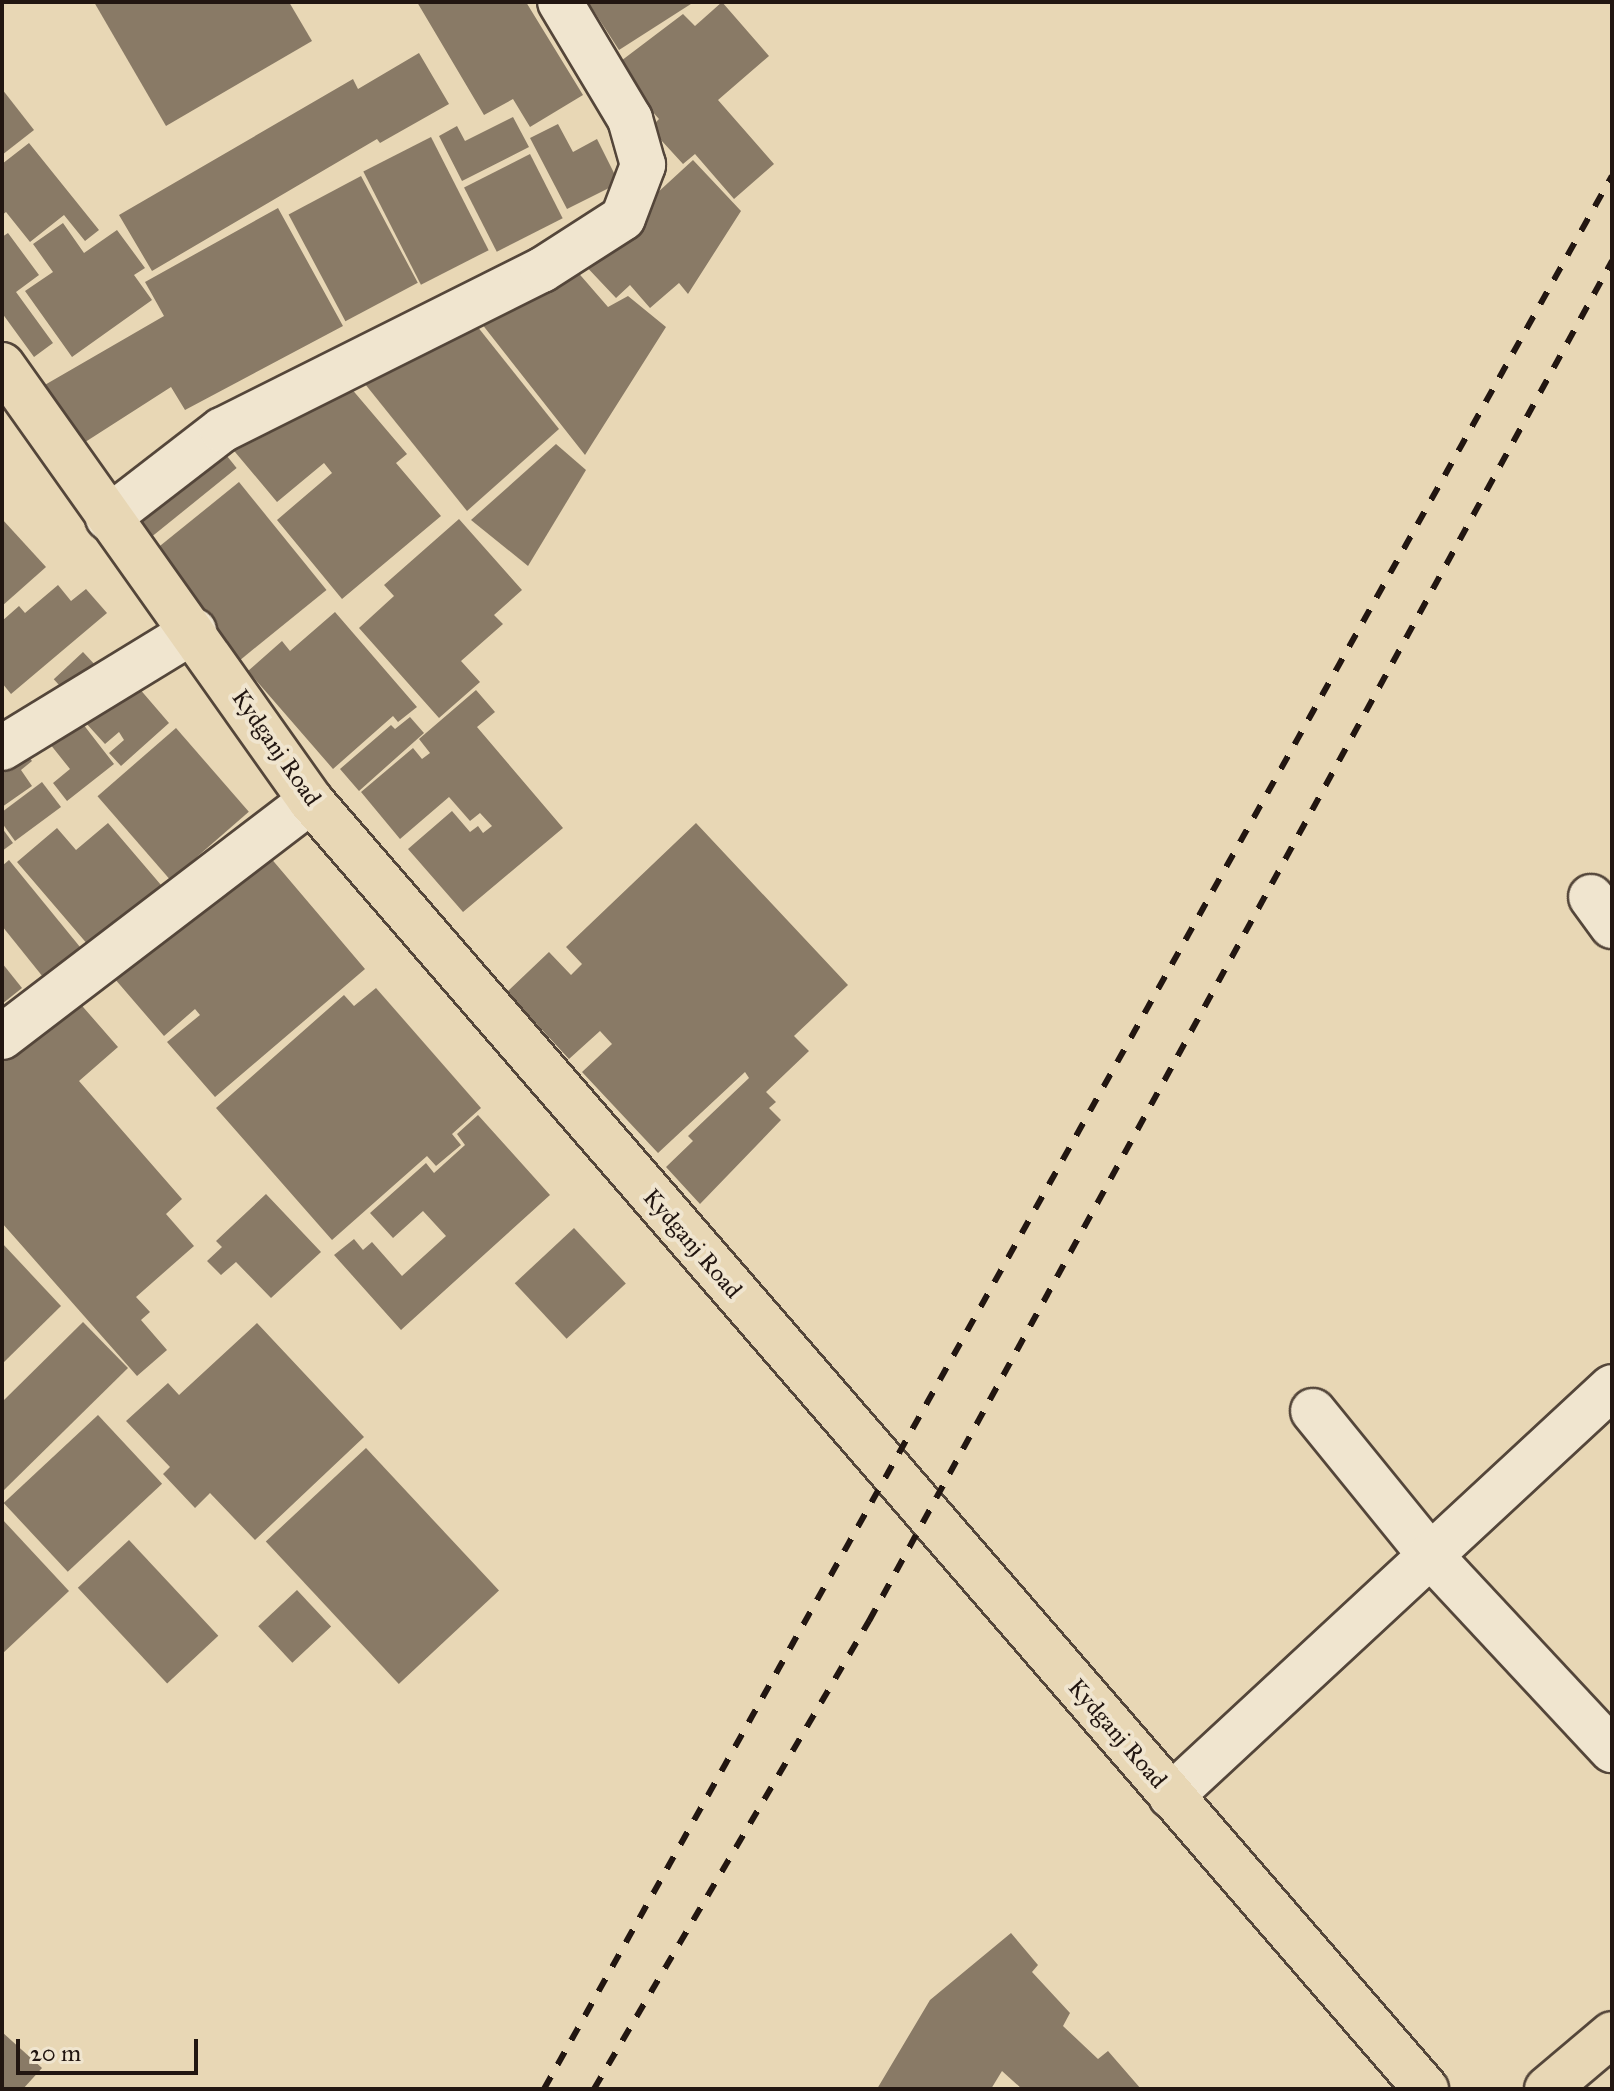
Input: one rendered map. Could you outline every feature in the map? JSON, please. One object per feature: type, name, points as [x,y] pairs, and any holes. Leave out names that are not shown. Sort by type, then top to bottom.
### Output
[{"type":"main road","name":"Kydganj Road","points":[[2,365],[108,518],[194,631],[311,801],[1426,2089]]},
{"type":"main road","points":[[1547,2089],[1612,2034]]},
{"type":"street","points":[[108,518],[222,430],[542,270],[623,218],[643,165],[630,119],[560,2]]},
{"type":"street","points":[[2,748],[194,631]]},
{"type":"street","points":[[2,1037],[311,801]]},
{"type":"street","points":[[1171,1796],[1612,1387]]},
{"type":"street","points":[[1313,1411],[1430,1555],[1612,1750]]},
{"type":"building","points":[[94,2],[289,2],[312,41],[166,126]]},
{"type":"building","points":[[417,2],[526,2],[583,95],[530,127],[513,99],[484,115]]},
{"type":"building","points":[[588,2],[694,2],[619,50]]},
{"type":"building","points":[[722,2],[769,56],[718,100],[774,164],[734,199],[695,154],[683,164],[650,128],[659,119],[613,67],[683,14],[695,26]]},
{"type":"building","points":[[419,53],[449,104],[380,143],[377,139],[152,271],[119,215],[353,79],[358,89]]},
{"type":"building","points":[[2,89],[34,130],[2,155]]},
{"type":"building","points":[[513,117],[529,147],[462,181],[439,136],[457,126],[465,141]]},
{"type":"building","points":[[558,124],[573,152],[597,139],[619,183],[567,209],[530,138]]},
{"type":"building","points":[[431,137],[489,250],[421,285],[363,172]]},
{"type":"building","points":[[29,143],[99,230],[85,241],[64,215],[30,242],[6,212],[2,215],[2,164]]},
{"type":"building","points":[[530,154],[563,218],[497,252],[464,188]]},
{"type":"building","points":[[693,160],[741,211],[688,294],[679,283],[650,308],[630,285],[616,298],[582,262]]},
{"type":"building","points":[[361,176],[418,283],[345,321],[289,214]]},
{"type":"building","points":[[278,208],[343,326],[185,410],[171,387],[79,446],[43,386],[164,316],[145,282]]},
{"type":"building","points":[[63,223],[84,253],[117,230],[145,268],[134,275],[152,300],[72,357],[25,291],[53,272],[33,244]]},
{"type":"building","points":[[8,233],[39,275],[16,292],[53,343],[34,357],[2,313],[2,237]]},
{"type":"building","points":[[575,269],[608,307],[628,296],[666,327],[585,455],[478,319]]},
{"type":"building","points":[[469,316],[559,429],[467,511],[361,379]]},
{"type":"building","points":[[350,387],[407,454],[396,463],[441,516],[342,599],[277,520],[332,473],[324,463],[277,502],[230,446]]},
{"type":"building","points":[[214,440],[237,468],[152,537],[129,509]]},
{"type":"building","points":[[556,444],[586,470],[528,566],[471,520]]},
{"type":"building","points":[[239,482],[326,590],[240,660],[153,552]]},
{"type":"building","points":[[2,519],[46,567],[2,606]]},
{"type":"building","points":[[459,519],[522,590],[494,615],[503,624],[461,661],[480,682],[439,718],[359,628],[394,596],[384,585]]},
{"type":"building","points":[[58,585],[71,601],[86,589],[107,613],[11,694],[2,683],[2,621],[19,606],[25,613]]},
{"type":"building","points":[[335,612],[417,707],[398,722],[393,716],[333,769],[248,671],[282,641],[290,651]]},
{"type":"building","points":[[83,652],[97,667],[68,695],[54,679]]},
{"type":"building","points":[[132,680],[169,723],[121,766],[109,753],[124,740],[119,732],[105,744],[85,722]]},
{"type":"building","points":[[476,690],[495,712],[477,727],[563,828],[463,912],[408,849],[452,811],[470,832],[478,826],[483,833],[492,826],[480,813],[470,821],[449,797],[400,839],[361,792],[413,748],[422,759],[430,753],[419,739]]},
{"type":"building","points":[[76,715],[114,764],[67,801],[53,783],[70,769],[46,739]]},
{"type":"building","points":[[410,717],[424,733],[359,791],[340,769],[391,725],[395,729]]},
{"type":"building","points":[[176,728],[249,812],[170,880],[98,796]]},
{"type":"building","points":[[21,747],[32,761],[21,770],[32,786],[2,807],[2,762]]},
{"type":"building","points":[[42,782],[61,807],[15,841],[2,823],[2,812]]},
{"type":"building","points":[[108,823],[161,885],[89,946],[17,862],[57,828],[76,850]]},
{"type":"building","points":[[696,823],[848,985],[794,1036],[809,1051],[766,1092],[776,1102],[769,1108],[781,1120],[700,1204],[666,1167],[693,1141],[688,1136],[749,1078],[745,1072],[658,1153],[582,1072],[612,1044],[600,1031],[569,1059],[507,992],[549,952],[571,975],[582,964],[566,947]]},
{"type":"building","points":[[2,828],[13,843],[2,851]]},
{"type":"building","points":[[258,843],[365,969],[215,1097],[167,1042],[200,1015],[195,1009],[164,1036],[108,971]]},
{"type":"building","points":[[9,860],[80,947],[43,977],[2,926],[2,866]]},
{"type":"building","points":[[2,963],[22,988],[2,1004]]},
{"type":"building","points":[[376,988],[481,1108],[452,1134],[461,1145],[436,1166],[427,1156],[332,1240],[216,1108],[344,995],[354,1006]]},
{"type":"building","points":[[70,992],[118,1047],[79,1081],[182,1199],[166,1214],[194,1246],[136,1297],[150,1312],[141,1320],[167,1350],[137,1376],[2,1223],[2,1043]]},
{"type":"building","points":[[478,1115],[550,1195],[401,1330],[334,1255],[354,1239],[363,1250],[372,1242],[402,1276],[446,1236],[423,1211],[393,1238],[370,1213],[426,1163],[434,1173],[465,1145],[457,1134]]},
{"type":"building","points":[[266,1194],[321,1252],[271,1298],[236,1262],[221,1275],[207,1261],[222,1247],[216,1241]]},
{"type":"building","points":[[574,1228],[626,1284],[567,1339],[515,1283]]},
{"type":"building","points":[[2,1243],[61,1306],[2,1364]]},
{"type":"building","points":[[83,1322],[128,1368],[2,1492],[2,1402]]},
{"type":"building","points":[[257,1323],[364,1437],[255,1540],[210,1493],[195,1508],[163,1474],[170,1467],[126,1421],[168,1383],[179,1395]]},
{"type":"building","points":[[98,1415],[162,1484],[68,1572],[4,1503]]},
{"type":"building","points":[[366,1448],[499,1591],[399,1684],[266,1541]]},
{"type":"building","points":[[2,1519],[69,1591],[2,1654]]},
{"type":"building","points":[[129,1540],[218,1636],[167,1684],[78,1588]]},
{"type":"building","points":[[297,1590],[331,1627],[292,1663],[258,1626]]},
{"type":"building","points":[[1011,1933],[1038,1965],[1032,1972],[1070,2013],[1063,2026],[1098,2059],[1108,2051],[1141,2089],[1022,2089],[1002,2071],[991,2089],[877,2089],[930,2000]]},
{"type":"building","points":[[2,2032],[42,2068],[23,2089],[2,2089]]},
{"type":"railway","points":[[544,2089],[1612,176]]},
{"type":"railway","points":[[594,2089],[869,1621],[1612,261]]}]
